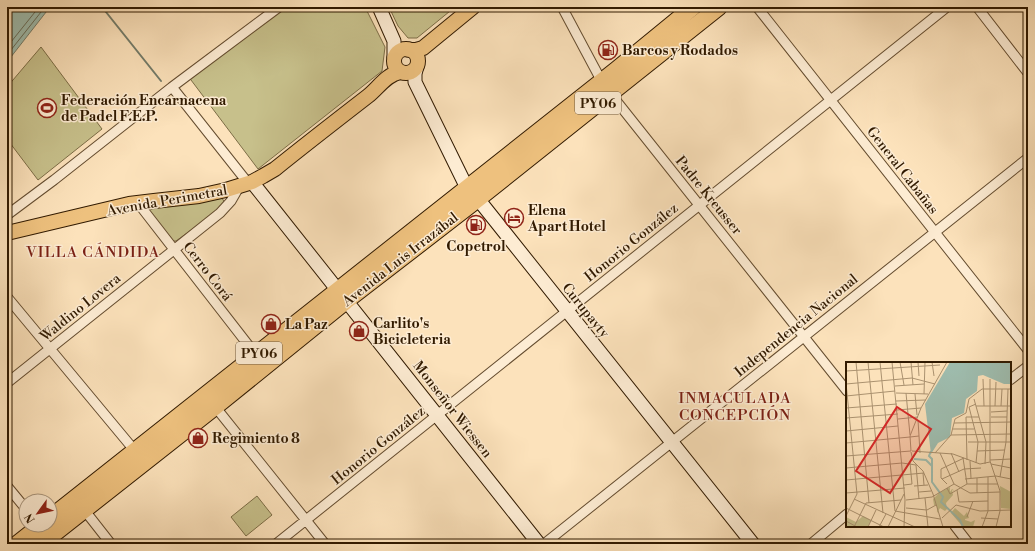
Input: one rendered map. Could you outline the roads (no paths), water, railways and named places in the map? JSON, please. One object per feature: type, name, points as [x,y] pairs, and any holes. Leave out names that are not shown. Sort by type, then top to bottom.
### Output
[{"type":"highway","name":"PY06","points":[[606,88],[693,7]]},
{"type":"highway","name":"PY06","points":[[58,516],[80,504],[135,451],[211,401],[256,355],[342,296],[606,88],[719,7]]},
{"type":"highway","name":"Avenida Luis Irrazábal","points":[[41,544],[80,504],[342,296]]},
{"type":"highway","name":"PY06","points":[[18,544],[32,533]]},
{"type":"main road","name":"Avenida Perimetral","points":[[7,233],[138,203],[199,196],[246,184],[263,176],[275,169],[372,93],[402,61],[473,7]]},
{"type":"main road","points":[[402,61],[421,51],[417,64]]},
{"type":"main road","name":"Avenida Perimetral","points":[[402,61],[411,72],[417,64]]},
{"type":"street","points":[[7,215],[172,87],[279,7]]},
{"type":"street","name":"Curupayty","points":[[379,7],[402,61],[415,82],[472,193],[753,544]]},
{"type":"street","name":"Padre Kreusser","points":[[562,7],[606,88],[846,390]]},
{"type":"street","name":"General Cabañas","points":[[756,7],[1028,350]]},
{"type":"street","name":"Honorio González","points":[[276,544],[946,7]]},
{"type":"street","points":[[977,7],[1028,73]]},
{"type":"street","points":[[415,82],[417,64]]},
{"type":"street","points":[[172,87],[246,184]]},
{"type":"street","name":"Independencia Nacional","points":[[544,544],[1028,158]]},
{"type":"street","name":"Waldino Lovera","points":[[7,383],[220,214],[246,184]]},
{"type":"street","name":"Monseñor Wiessen","points":[[246,184],[342,296],[539,544]]},
{"type":"street","name":"Cerro Corá","points":[[138,203],[256,355]]},
{"type":"street","points":[[7,297],[135,451]]},
{"type":"street","points":[[1011,379],[1028,366]]},
{"type":"street","points":[[211,401],[325,544]]},
{"type":"street","points":[[7,486],[18,499]]},
{"type":"street","points":[[80,504],[111,544]]},
{"type":"street","points":[[811,544],[846,515]]},
{"type":"street","points":[[956,527],[969,544]]},
{"type":"water","points":[[7,7],[50,7],[7,62]]},
{"type":"waterway","points":[[102,7],[161,81]]},
{"type":"place","name":"Barcos y Rodados","points":[[608,50]]},
{"type":"place","name":"Federación Encarnacena de Padel F.E.P.","points":[[47,108]]},
{"type":"place","name":"Elena Apart Hotel","points":[[514,218]]},
{"type":"place","name":"Copetrol","points":[[476,225]]},
{"type":"place","name":"La Paz","points":[[271,324]]},
{"type":"place","name":"Carlito's Bicicleteria","points":[[359,331]]},
{"type":"place","name":"Regimiento 8","points":[[198,438]]},
{"type":"district","name":"VILLA CÁNDIDA","points":[[93,252]]},
{"type":"district","name":"INMACULADA CONCEPCIÓN","points":[[735,406]]}]
